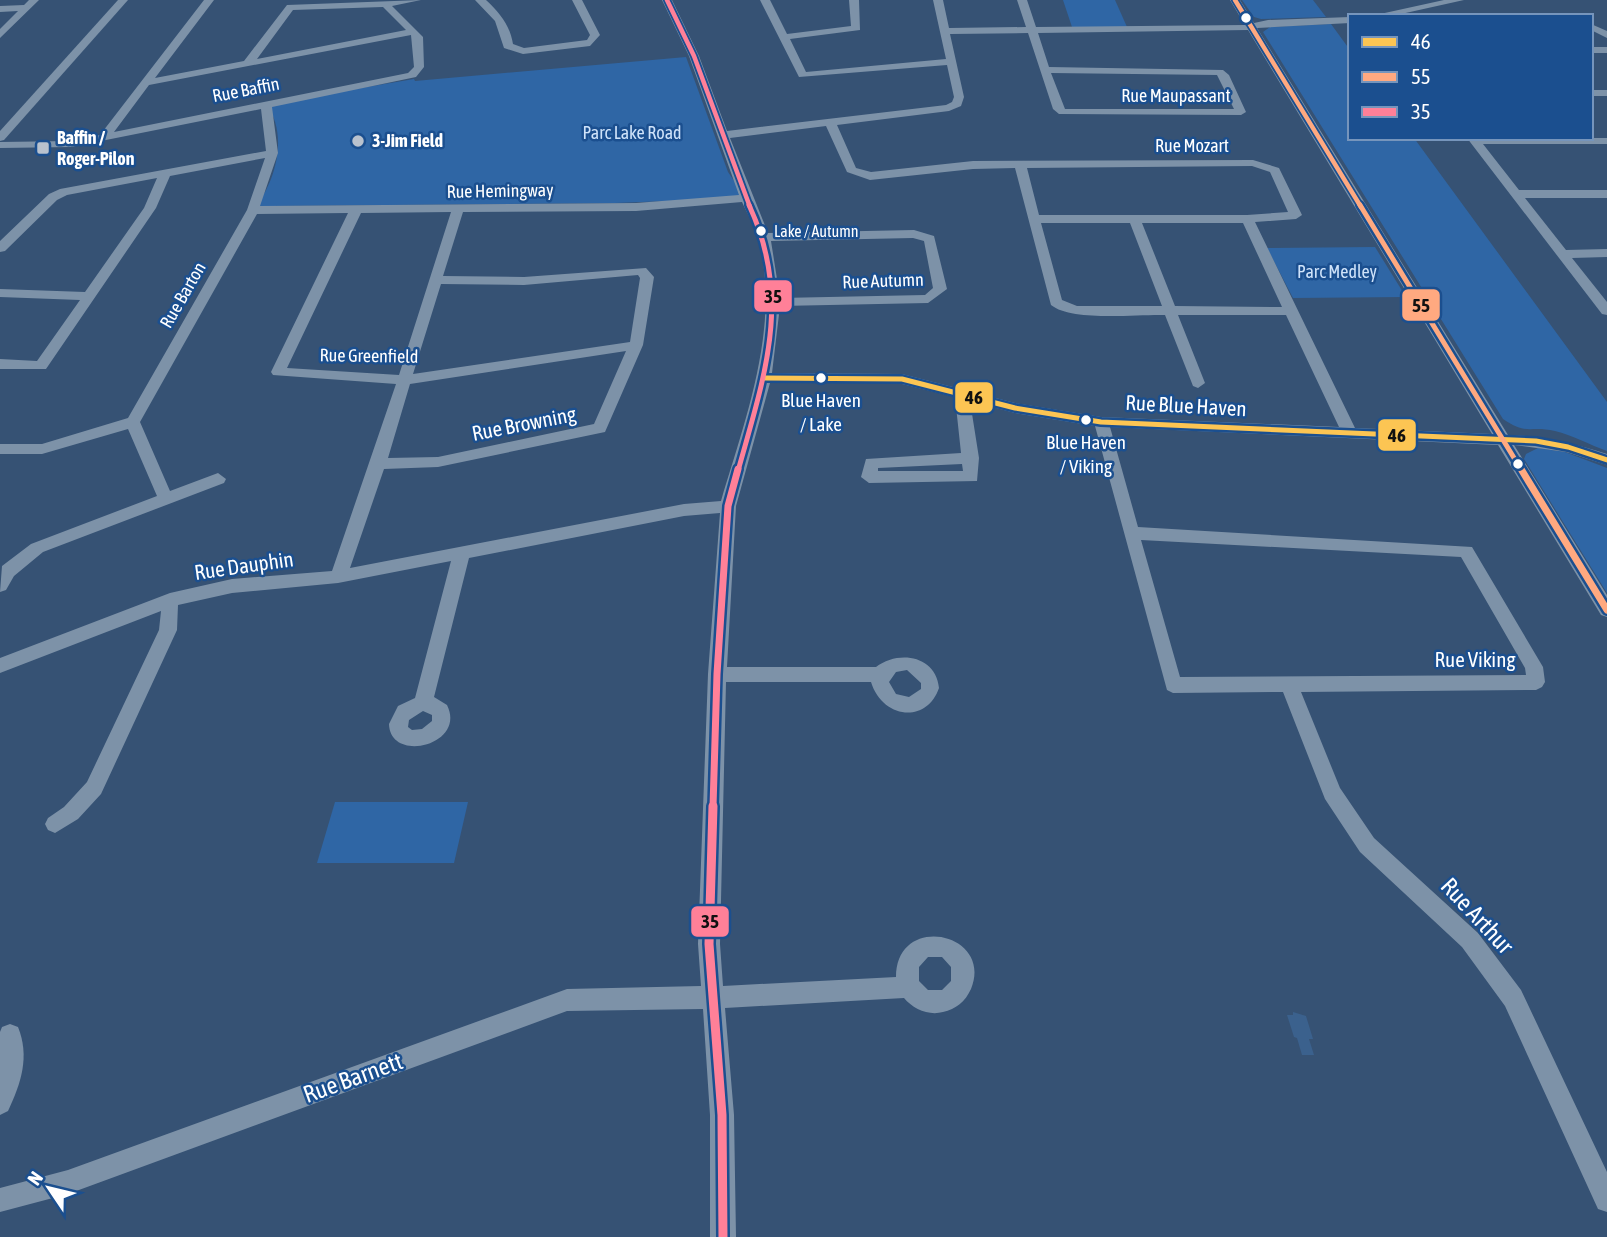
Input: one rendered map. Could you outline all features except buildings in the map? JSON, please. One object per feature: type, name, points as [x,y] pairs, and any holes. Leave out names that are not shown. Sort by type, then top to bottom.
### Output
[{"type":"street","points":[[0,138],[123,0]]},
{"type":"street","points":[[105,136],[209,0]]},
{"type":"street","points":[[248,64],[290,7],[385,5],[415,0]]},
{"type":"street","points":[[480,0],[500,19],[508,46],[523,51],[590,43],[595,35],[578,0]]},
{"type":"street","points":[[667,0],[694,56],[746,198],[764,237],[774,302],[764,378],[728,506],[717,674],[709,944],[722,1115],[723,1237]]},
{"type":"street","points":[[765,0],[803,75],[951,61]]},
{"type":"street","points":[[785,37],[856,28],[854,0]]},
{"type":"street","points":[[723,135],[948,108],[957,104],[960,97],[938,0]]},
{"type":"street","name":"Rue Maupassant","points":[[1022,0],[1058,110],[1070,114],[1241,112],[1224,75],[1219,72],[1046,71]]},
{"type":"street","points":[[1235,0],[1607,610]]},
{"type":"street","points":[[1410,0],[1421,7]]},
{"type":"street","points":[[1386,14],[1459,0]]},
{"type":"street","points":[[0,9],[30,4]]},
{"type":"street","points":[[0,35],[30,4]]},
{"type":"street","points":[[385,5],[413,32]]},
{"type":"street","points":[[945,31],[1240,29],[1268,23],[1348,20]]},
{"type":"street","points":[[1593,27],[1607,35]]},
{"type":"street","points":[[145,83],[413,32]]},
{"type":"street","name":"Rue Baffin","points":[[0,145],[71,144],[413,75],[419,66],[418,37],[413,32]]},
{"type":"street","name":"Rue Barton","points":[[133,422],[253,210],[272,153],[266,104]]},
{"type":"street","name":"Rue Mozart","points":[[830,122],[851,170],[870,176],[974,165],[1254,163],[1275,170],[1296,215],[1247,219],[1034,219]]},
{"type":"street","points":[[1473,140],[1607,141]]},
{"type":"street","points":[[1473,140],[1607,311]]},
{"type":"street","points":[[0,248],[53,197],[64,192],[272,153]]},
{"type":"street","points":[[1020,165],[1056,302],[1060,306],[1077,310],[1291,311]]},
{"type":"street","points":[[0,364],[41,366],[150,208],[164,174]]},
{"type":"street","points":[[1516,194],[1607,194]]},
{"type":"street","name":"Rue Hemingway","points":[[253,210],[650,206],[746,198]]},
{"type":"street","points":[[338,578],[405,380],[458,209]]},
{"type":"street","name":"Rue Greenfield","points":[[356,210],[278,372],[405,380],[636,345]]},
{"type":"street","points":[[1247,219],[1350,434]]},
{"type":"street","points":[[1135,220],[1198,383]]},
{"type":"street","name":"Rue Autumn","points":[[764,237],[914,234],[930,239],[940,289],[928,299],[774,302]]},
{"type":"street","points":[[1563,254],[1607,253]]},
{"type":"street","name":"Rue Browning","points":[[377,464],[438,462],[592,432],[600,428],[636,345],[647,277],[642,271],[524,281],[437,280]]},
{"type":"street","points":[[0,293],[90,296]]},
{"type":"street","name":"Rue Blue Haven","points":[[764,378],[882,377],[1014,408],[1101,422],[1559,444],[1607,460]]},
{"type":"street","points":[[962,394],[971,458],[971,477],[869,477],[871,463],[971,458]]},
{"type":"street","points":[[0,449],[42,449],[133,422],[166,499]]},
{"type":"street","name":"Rue Viking","points":[[1101,422],[1173,685],[1536,682],[1534,667],[1466,551],[1133,533]]},
{"type":"street","points":[[0,585],[8,570],[37,548],[218,479]]},
{"type":"street","name":"Rue Dauphin","points":[[0,666],[170,600],[232,586],[338,578],[684,510],[728,506]]},
{"type":"street","points":[[423,703],[462,553]]},
{"type":"street","points":[[55,824],[71,813],[94,788],[169,630],[170,600]]},
{"type":"street","points":[[717,674],[881,675]]},
{"type":"street","name":"Rue Arthur","points":[[1289,684],[1332,793],[1367,845],[1470,940],[1513,998],[1607,1200]]},
{"type":"street","name":"Rue Barnett","points":[[0,1200],[68,1182],[567,1000],[910,986]]},
{"type":"street","points":[[0,1103],[12,1075],[15,1053],[10,1035]]},
{"type":"green space","points":[[1063,0],[1115,0],[1127,27],[1072,27]]},
{"type":"green space","points":[[1242,0],[1313,0],[1326,17],[1261,19],[1254,17]]},
{"type":"green space","points":[[1331,24],[1348,47],[1348,140],[1415,140],[1607,402],[1607,451],[1561,433],[1547,429],[1524,429],[1503,419],[1263,32],[1270,27]]},
{"type":"green space","name":"Parc Lake Road","points":[[686,57],[728,172],[746,198],[615,203],[272,206],[253,210],[268,186],[277,158],[277,129],[266,104],[414,79]]},
{"type":"green space","name":"Parc Medley","points":[[1375,247],[1406,297],[1293,298],[1267,248]]},
{"type":"green space","points":[[1538,448],[1565,452],[1607,468],[1607,593],[1524,459],[1526,454]]},
{"type":"green space","points":[[335,802],[468,802],[454,863],[317,863]]},
{"type":"shaded area","points":[[1293,1012],[1306,1016],[1313,1039],[1309,1039],[1314,1055],[1302,1055],[1287,1015],[1293,1015]]},
{"type":"transit line","name":"35","points":[[667,0],[694,56],[746,198],[764,237],[774,302],[764,378],[728,506],[717,674],[709,944],[722,1115],[723,1237]]},
{"type":"transit line","name":"55","points":[[1235,0],[1607,610]]},
{"type":"transit line","name":"46","points":[[764,378],[882,377],[902,379],[1015,408],[1101,422],[1536,441],[1568,447],[1607,460]]},
{"type":"place","name":"3-Jim Field","points":[[358,141]]},
{"type":"place","name":"Baffin / Roger-Pilon","points":[[43,148]]},
{"type":"place","name":"Lake / Autumn","points":[[761,231]]},
{"type":"place","name":"Blue Haven / Lake","points":[[821,378]]},
{"type":"place","name":"Blue Haven / Viking","points":[[1086,420]]}]
